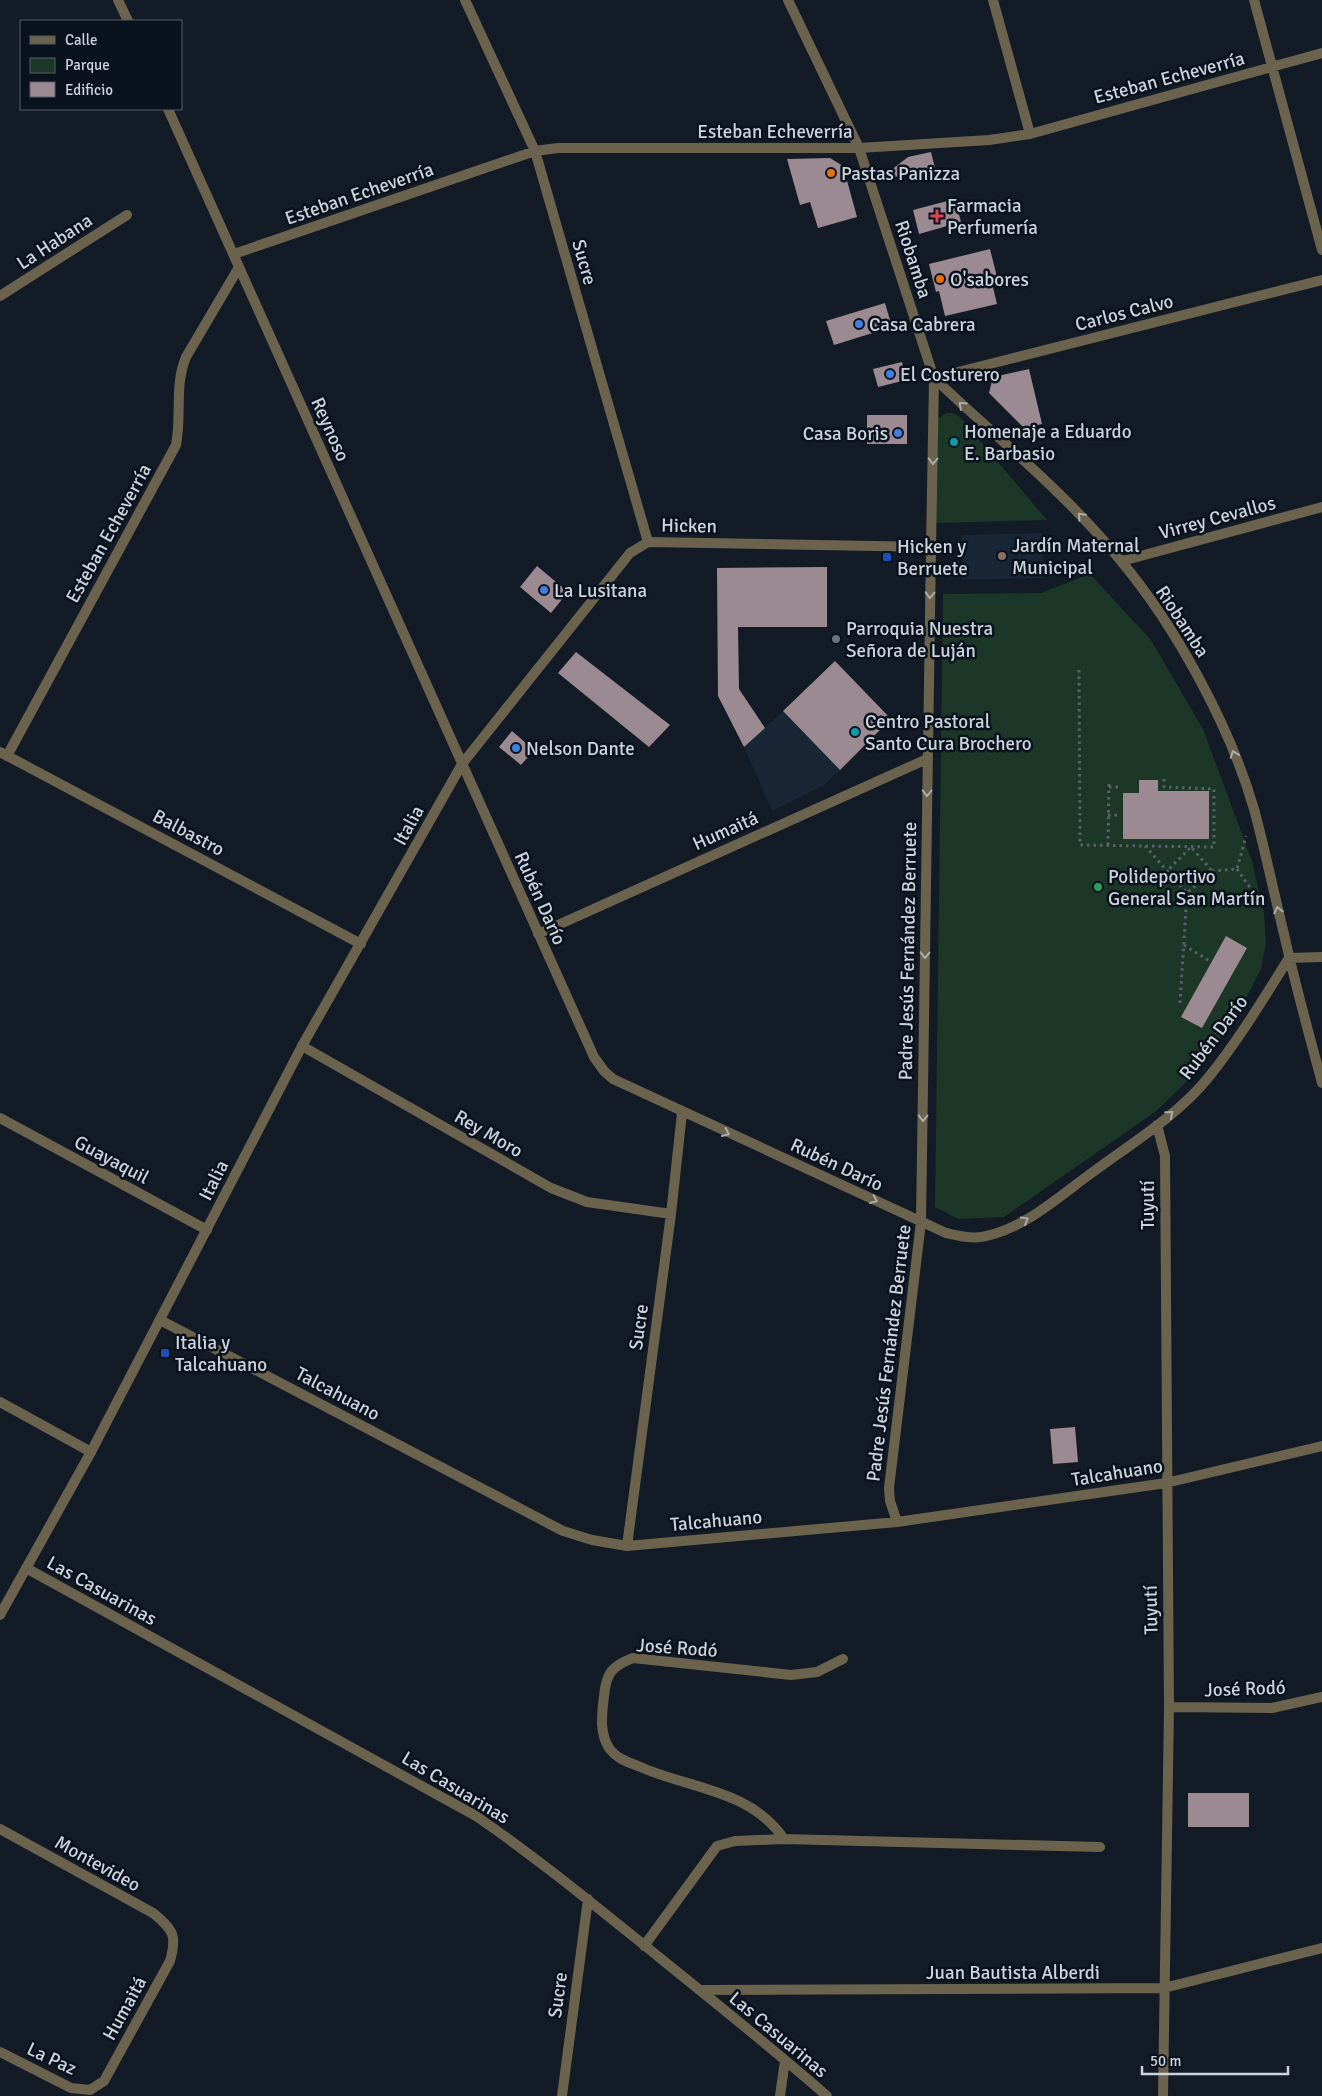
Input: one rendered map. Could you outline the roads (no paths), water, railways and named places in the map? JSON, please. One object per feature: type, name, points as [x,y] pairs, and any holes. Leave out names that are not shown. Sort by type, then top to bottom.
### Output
[{"type":"street","points":[[118,0],[128,20]]},
{"type":"street","name":"Sucre","points":[[465,0],[535,151],[648,542]]},
{"type":"street","name":"Riobamba","points":[[788,0],[859,148],[934,378],[1058,492],[1122,561],[1165,622],[1201,681],[1230,743],[1253,808],[1289,958],[1322,1083]]},
{"type":"street","points":[[993,0],[1030,134]]},
{"type":"street","points":[[1254,0],[1322,250]]},
{"type":"street","name":"Esteban Echeverría","points":[[234,254],[535,151],[558,148],[859,148],[989,140],[1030,134],[1322,53]]},
{"type":"street","name":"Reynoso","points":[[168,110],[462,764]]},
{"type":"street","name":"La Habana","points":[[0,296],[127,215]]},
{"type":"street","name":"Esteban Echeverría","points":[[3,754],[176,445],[179,430],[180,372],[186,357],[239,267]]},
{"type":"street","name":"Carlos Calvo","points":[[934,378],[1322,280]]},
{"type":"street","name":"Padre Jesús Fernández Berruete","points":[[896,1522],[890,1501],[889,1488],[922,1222],[927,758],[934,378]]},
{"type":"street","name":"Virrey Cevallos","points":[[1122,561],[1322,507]]},
{"type":"street","name":"Hicken","points":[[462,764],[630,554],[648,542],[931,547]]},
{"type":"street","name":"Balbastro","points":[[3,754],[361,944]]},
{"type":"street","name":"Humaitá","points":[[538,934],[927,758]]},
{"type":"street","name":"Rubén Darío","points":[[462,764],[594,1057],[612,1080],[946,1233],[972,1239],[994,1234],[1025,1221],[1157,1125],[1185,1102],[1208,1078],[1289,958]]},
{"type":"street","name":"Italia","points":[[0,1614],[91,1452],[302,1046],[462,764]]},
{"type":"street","points":[[1289,958],[1322,957]]},
{"type":"street","name":"Rey Moro","points":[[302,1046],[551,1188],[587,1202],[671,1214]]},
{"type":"street","name":"Sucre","points":[[627,1546],[671,1214],[682,1112]]},
{"type":"street","name":"Guayaquil","points":[[0,1118],[207,1230]]},
{"type":"street","name":"Tuyutí","points":[[1157,1125],[1165,1156],[1169,1707],[1163,2096]]},
{"type":"street","name":"Talcahuano","points":[[160,1320],[563,1531],[592,1540],[627,1546],[896,1522],[1166,1483],[1322,1446]]},
{"type":"street","points":[[0,1402],[91,1452]]},
{"type":"street","name":"Las Casuarinas","points":[[26,1568],[476,1816],[520,1846],[588,1899],[827,2096]]},
{"type":"street","name":"José Rodó","points":[[784,1839],[774,1824],[758,1810],[727,1795],[647,1771],[621,1759],[609,1748],[601,1727],[604,1688],[610,1672],[616,1664],[633,1658],[791,1675],[817,1672],[843,1659]]},
{"type":"street","name":"José Rodó","points":[[1169,1707],[1272,1708],[1322,1697]]},
{"type":"street","name":"Montevideo","points":[[0,1829],[154,1913],[165,1922],[173,1934]]},
{"type":"street","points":[[644,1946],[717,1846],[735,1841],[784,1839],[1100,1847]]},
{"type":"street","name":"Sucre","points":[[562,2096],[588,1899]]},
{"type":"street","name":"Humaitá","points":[[90,2090],[104,2081],[170,1961],[174,1946],[173,1934]]},
{"type":"street","name":"Juan Bautista Alberdi","points":[[699,1990],[1164,1988],[1322,1948]]},
{"type":"street","name":"La Paz","points":[[0,2052],[71,2088],[90,2090]]},
{"type":"street","points":[[780,2096],[785,2060]]},
{"type":"place","name":"Pastas Panizza","points":[[831,173]]},
{"type":"place","name":"Farmacia Perfumería","points":[[937,216]]},
{"type":"place","name":"O'sabores","points":[[940,279]]},
{"type":"place","name":"Casa Cabrera","points":[[859,324]]},
{"type":"place","name":"El Costurero","points":[[890,374]]},
{"type":"place","name":"Casa Boris","points":[[898,433]]},
{"type":"place","name":"Homenaje a Eduardo E. Barbasio","points":[[954,442]]},
{"type":"place","name":"Jardín Maternal Municipal","points":[[1002,556]]},
{"type":"place","name":"Hicken y Berruete","points":[[887,557]]},
{"type":"place","name":"La Lusitana","points":[[544,590]]},
{"type":"place","name":"Parroquia Nuestra Señora de Luján","points":[[836,639]]},
{"type":"place","name":"Centro Pastoral Santo Cura Brochero","points":[[855,732]]},
{"type":"place","name":"Nelson Dante","points":[[516,748]]},
{"type":"place","name":"Polideportivo General San Martín","points":[[1098,887]]},
{"type":"place","name":"Italia y Talcahuano","points":[[165,1353]]}]
